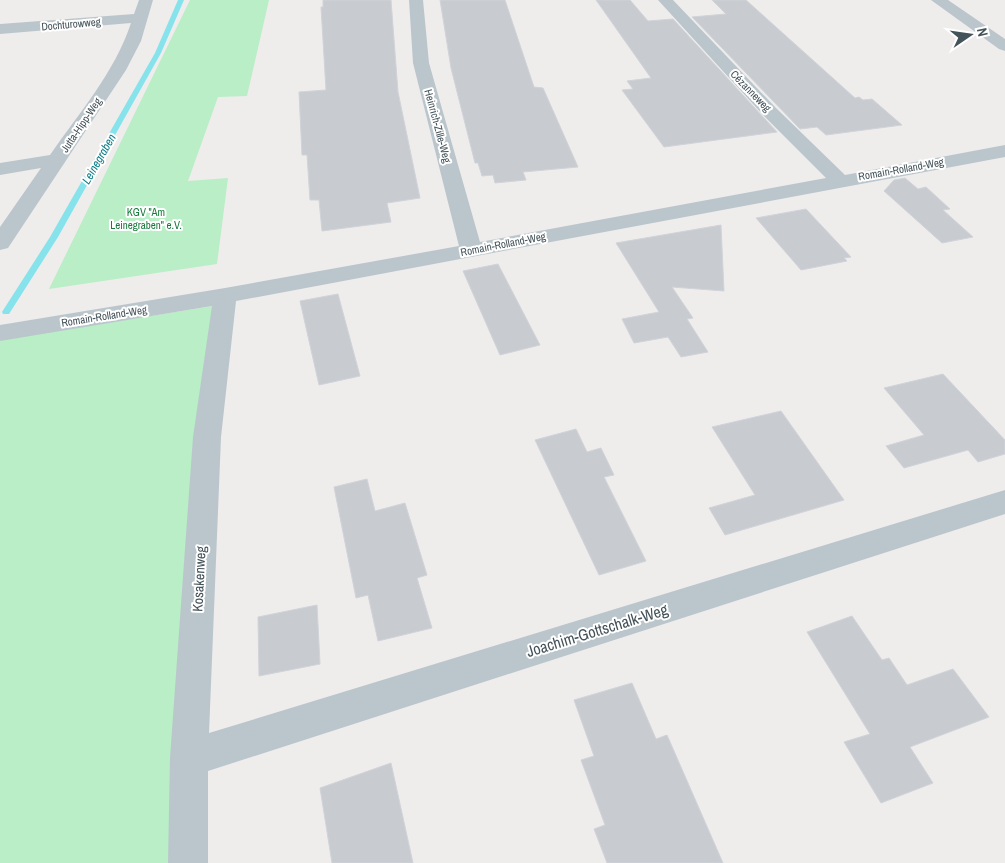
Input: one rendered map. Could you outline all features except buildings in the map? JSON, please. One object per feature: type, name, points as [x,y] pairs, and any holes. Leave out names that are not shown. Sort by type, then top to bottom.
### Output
[{"type":"street","name":"Jutta-Hipp-Weg","points":[[0,243],[118,70],[132,41],[146,0]]},
{"type":"street","name":"Heinrich-Zille-Weg","points":[[416,0],[420,63],[472,250]]},
{"type":"street","name":"Cézanneweg","points":[[665,0],[770,112],[839,180]]},
{"type":"street","points":[[938,0],[1005,46]]},
{"type":"street","name":"Dochturowweg","points":[[0,29],[141,18]]},
{"type":"street","name":"Romain-Rolland-Weg","points":[[0,333],[225,296],[1005,150]]},
{"type":"street","points":[[0,169],[57,160]]},
{"type":"street","name":"Kosakenweg","points":[[188,863],[189,758],[207,437],[225,296]]},
{"type":"street","name":"Joachim-Gottschalk-Weg","points":[[189,758],[1005,502]]},
{"type":"green space","name":"KGV \"Am Leinegraben\" e.V.","points":[[190,0],[269,0],[247,96],[218,97],[188,181],[228,178],[217,264],[49,289]]},
{"type":"green space","points":[[213,306],[177,863],[0,863],[0,340]]},
{"type":"waterway","name":"Leinegraben","points":[[6,312],[54,237],[158,53],[181,0]]}]
